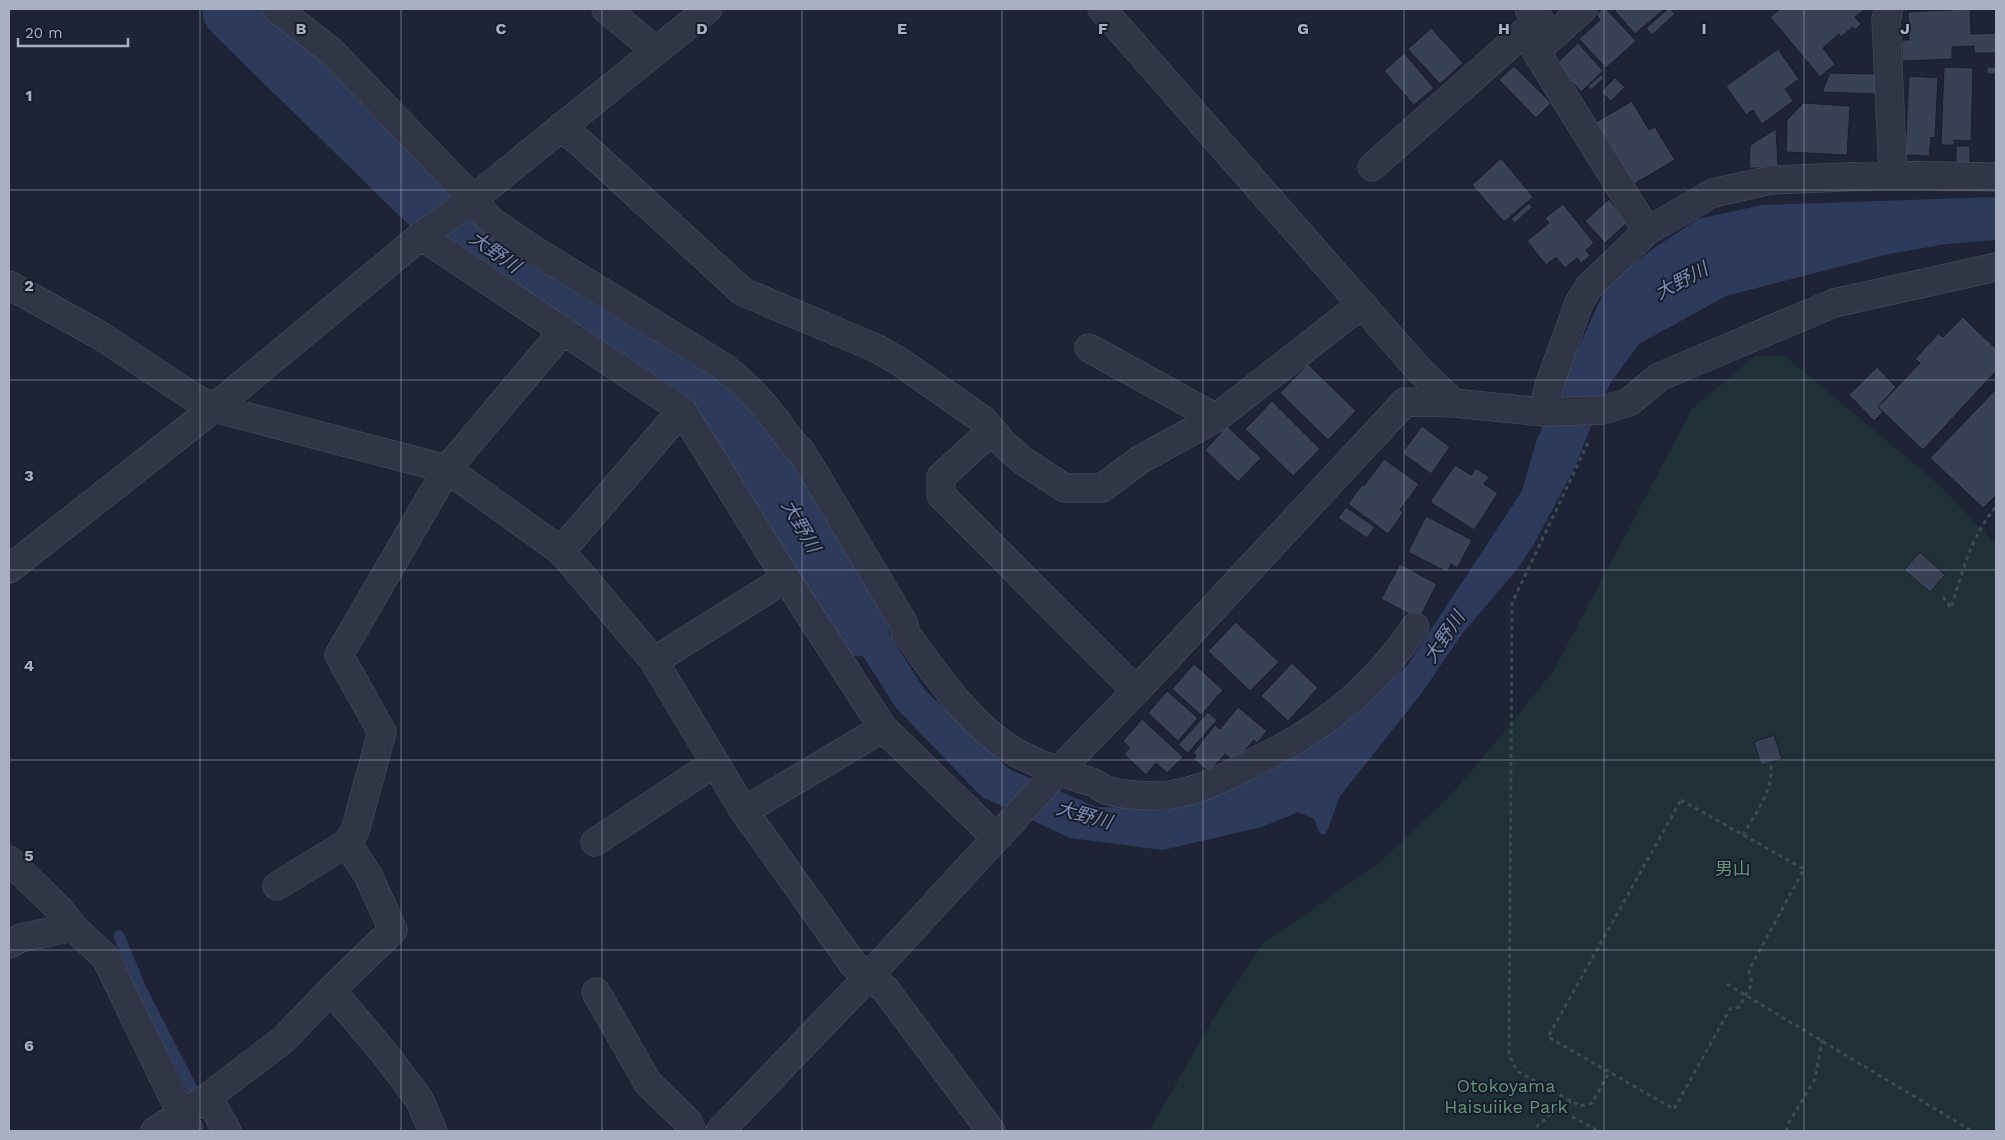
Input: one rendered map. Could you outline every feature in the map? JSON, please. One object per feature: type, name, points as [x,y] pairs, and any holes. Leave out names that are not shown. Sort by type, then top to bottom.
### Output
[{"type":"street","points":[[277,9],[332,52],[472,198],[490,220],[526,245],[722,366],[744,383],[774,418],[795,447],[801,451],[904,624],[904,632],[953,697],[993,736],[1016,753],[1058,771],[1097,783],[1103,789],[1147,796],[1195,790],[1216,783],[1275,752],[1337,713],[1387,665],[1415,627]]},
{"type":"street","points":[[606,9],[656,51]]},
{"type":"street","points":[[9,569],[214,408],[421,236],[472,198],[708,9]]},
{"type":"street","points":[[1102,9],[1421,372],[1454,403]]},
{"type":"street","points":[[1536,51],[1583,9]]},
{"type":"street","points":[[1889,9],[1886,19],[1893,176]]},
{"type":"street","points":[[1534,14],[1536,51],[1647,231]]},
{"type":"street","points":[[1372,167],[1534,14]]},
{"type":"street","points":[[561,127],[743,292],[876,348],[900,362],[983,420],[1004,444],[1023,461],[1065,488],[1102,488],[1141,459],[1216,418],[1362,304]]},
{"type":"street","points":[[1543,412],[1548,386],[1578,303],[1588,288],[1647,231],[1713,194],[1772,180],[1893,176],[1996,177]]},
{"type":"street","points":[[421,236],[682,410],[786,578],[883,728],[984,826],[999,836]]},
{"type":"street","points":[[720,1131],[868,977],[1058,771],[1136,692],[1405,402],[1454,403],[1543,412],[1603,410],[1629,402],[1659,377],[1834,303],[1996,267]]},
{"type":"street","points":[[9,285],[101,336],[193,398],[214,408],[447,469],[561,551],[654,660],[744,811],[853,964],[885,989],[992,1131]]},
{"type":"street","points":[[277,886],[347,843],[355,831],[382,732],[340,655],[447,469],[564,330]]},
{"type":"street","points":[[1089,348],[1216,418]]},
{"type":"street","points":[[561,551],[682,410]]},
{"type":"street","points":[[992,430],[941,477],[941,495],[1136,692]]},
{"type":"street","points":[[654,660],[786,578]]},
{"type":"street","points":[[744,811],[883,728]]},
{"type":"street","points":[[595,842],[715,763]]},
{"type":"street","points":[[155,1131],[185,1122],[208,1097],[284,1039],[393,930],[368,875],[347,843]]},
{"type":"street","points":[[9,860],[60,910],[73,927],[106,958],[185,1122]]},
{"type":"street","points":[[9,944],[21,938],[73,927]]},
{"type":"street","points":[[331,990],[385,1054],[418,1099],[434,1131]]},
{"type":"street","points":[[596,992],[648,1082],[688,1122],[692,1131]]},
{"type":"street","points":[[208,1097],[227,1131]]},
{"type":"path","points":[[1603,410],[1512,603],[1509,1055],[1517,1071],[1580,1106],[1592,1103],[1609,1072]]},
{"type":"path","points":[[1944,597],[1951,608],[1965,563],[1985,520],[1996,507]]},
{"type":"path","points":[[1743,835],[1769,788],[1773,775],[1771,765]]},
{"type":"path","points":[[1681,800],[1743,835],[1804,869],[1749,970],[1752,984],[1739,1007],[1730,1009],[1674,1109],[1548,1037],[1681,800]]},
{"type":"path","points":[[1727,984],[1972,1131]]},
{"type":"path","points":[[1786,1131],[1788,1124],[1815,1079],[1822,1040]]},
{"type":"path","points":[[1536,1128],[1558,1109],[1572,1101]]},
{"type":"path","points":[[1558,1109],[1595,1129],[1594,1131]]},
{"type":"green space","name":"男山","points":[[1755,356],[1785,356],[1938,484],[1996,544],[1996,1131],[1149,1131],[1209,1026],[1263,943],[1378,864],[1448,798],[1554,670],[1692,409]]},
{"type":"water","points":[[1996,197],[1996,240],[1946,244],[1889,254],[1726,296],[1639,344],[1611,382],[1575,467],[1534,544],[1518,568],[1462,634],[1421,694],[1340,796],[1326,834],[1320,834],[1314,819],[1298,812],[1262,827],[1163,850],[1070,838],[982,797],[896,708],[802,560],[822,530],[925,690],[1009,769],[1096,807],[1146,808],[1206,796],[1264,774],[1359,706],[1407,666],[1522,491],[1537,439],[1606,287],[1651,250],[1698,219],[1762,205]]},
{"type":"building","points":[[1602,9],[1606,9],[1636,41],[1606,68],[1579,39],[1600,20],[1596,15]]},
{"type":"building","points":[[1617,9],[1664,9],[1635,34],[1615,11]]},
{"type":"building","points":[[1668,9],[1675,14],[1652,35],[1646,28]]},
{"type":"building","points":[[1780,9],[1865,9],[1855,17],[1861,24],[1855,30],[1853,27],[1841,37],[1839,34],[1823,48],[1835,64],[1820,77],[1770,17]]},
{"type":"building","points":[[1901,9],[1928,9],[1905,11]]},
{"type":"building","points":[[1970,9],[1971,34],[1996,33],[1996,53],[1974,53],[1974,46],[1952,47],[1952,59],[1902,61],[1902,40],[1909,40],[1908,12]]},
{"type":"building","points":[[1431,28],[1463,63],[1440,84],[1408,49]]},
{"type":"building","points":[[1578,43],[1603,71],[1581,92],[1556,64]]},
{"type":"building","points":[[1778,49],[1799,79],[1785,89],[1793,101],[1762,124],[1753,110],[1746,115],[1726,86]]},
{"type":"building","points":[[1404,53],[1434,88],[1414,105],[1384,71]]},
{"type":"building","points":[[1514,66],[1551,103],[1536,118],[1499,80]]},
{"type":"building","points":[[1944,67],[1973,68],[1971,141],[1954,140],[1954,145],[1941,145]]},
{"type":"building","points":[[1987,67],[1996,67],[1996,74],[1987,74]]},
{"type":"building","points":[[1830,73],[1877,74],[1876,94],[1822,92]]},
{"type":"building","points":[[1601,75],[1604,78],[1591,90],[1588,86]]},
{"type":"building","points":[[1909,76],[1938,78],[1935,138],[1931,137],[1929,156],[1905,155]]},
{"type":"building","points":[[1615,78],[1625,87],[1611,101],[1601,92]]},
{"type":"building","points":[[1632,101],[1649,130],[1655,127],[1675,160],[1632,185],[1596,122]]},
{"type":"building","points":[[1803,103],[1850,106],[1847,155],[1786,152],[1787,120]]},
{"type":"building","points":[[1776,129],[1778,168],[1749,168],[1750,145]]},
{"type":"building","points":[[1956,146],[1970,146],[1970,166],[1956,166]]},
{"type":"building","points":[[1501,158],[1533,197],[1504,222],[1472,185]]},
{"type":"building","points":[[1609,199],[1627,223],[1605,243],[1585,221]]},
{"type":"building","points":[[1529,203],[1532,207],[1515,223],[1511,219]]},
{"type":"building","points":[[1563,204],[1594,243],[1586,250],[1590,256],[1581,263],[1577,258],[1565,268],[1556,257],[1546,265],[1527,241],[1549,223],[1545,218]]},
{"type":"building","points":[[1963,317],[1996,349],[1996,371],[1923,450],[1878,407],[1920,363],[1915,359],[1938,334],[1943,337]]},
{"type":"building","points":[[1308,364],[1356,411],[1328,440],[1280,393]]},
{"type":"building","points":[[1877,367],[1896,387],[1878,407],[1883,412],[1874,421],[1849,395]]},
{"type":"building","points":[[1996,389],[1996,495],[1983,508],[1930,458]]},
{"type":"building","points":[[1272,401],[1320,449],[1293,476],[1245,429]]},
{"type":"building","points":[[1227,426],[1261,458],[1238,482],[1205,450]]},
{"type":"building","points":[[1422,426],[1450,447],[1431,474],[1402,453]]},
{"type":"building","points":[[1384,459],[1419,484],[1400,510],[1403,513],[1388,534],[1348,504]]},
{"type":"building","points":[[1455,465],[1471,475],[1476,468],[1489,477],[1484,484],[1498,493],[1474,530],[1430,502]]},
{"type":"building","points":[[1346,507],[1375,527],[1367,538],[1338,518]]},
{"type":"building","points":[[1426,516],[1472,540],[1457,568],[1451,564],[1447,572],[1408,552]]},
{"type":"building","points":[[1920,552],[1945,575],[1930,592],[1904,570]]},
{"type":"building","points":[[1400,564],[1437,584],[1419,619],[1381,599]]},
{"type":"building","points":[[1236,622],[1279,662],[1250,691],[1208,651]]},
{"type":"building","points":[[1292,663],[1318,688],[1288,721],[1261,696]]},
{"type":"building","points":[[1194,664],[1223,690],[1201,715],[1172,689]]},
{"type":"building","points":[[1167,691],[1198,718],[1178,741],[1148,713]]},
{"type":"building","points":[[1238,707],[1267,731],[1257,743],[1254,740],[1235,762],[1225,754],[1209,772],[1193,759],[1196,755],[1193,753],[1215,725],[1220,729]]},
{"type":"building","points":[[1208,712],[1217,720],[1188,753],[1178,745]]},
{"type":"building","points":[[1142,719],[1183,757],[1167,773],[1156,763],[1146,775],[1124,754],[1130,748],[1123,741]]},
{"type":"building","points":[[1774,735],[1782,759],[1761,765],[1754,742]]},
{"type":"waterway","name":"大野川","points":[[235,9],[457,226],[584,316],[702,385],[746,432],[857,623]]},
{"type":"waterway","points":[[119,936],[141,989],[200,1104]]},
{"type":"park label","name":"Otokoyama Haisuiike Park","points":[[1506,1095]]}]
